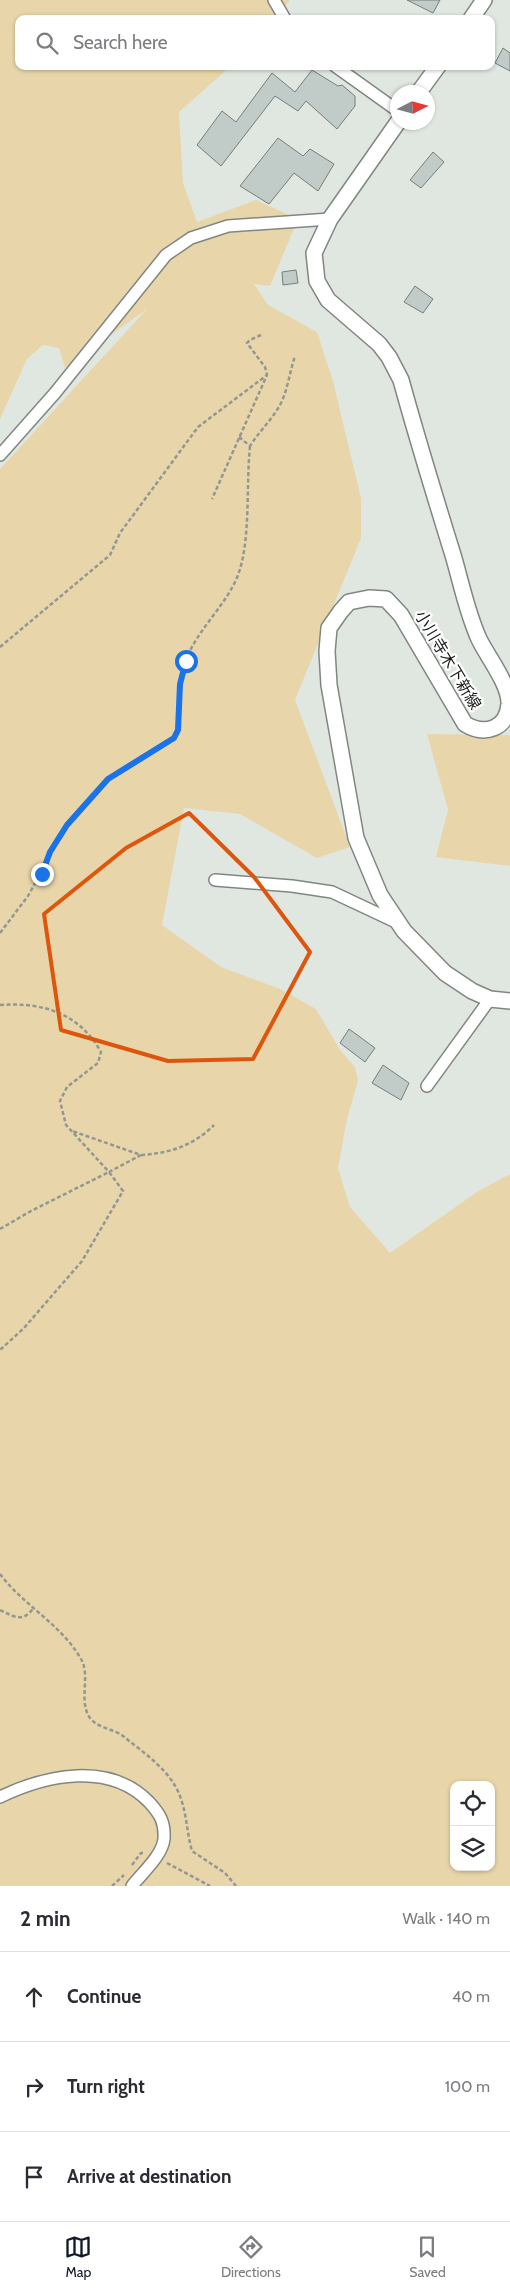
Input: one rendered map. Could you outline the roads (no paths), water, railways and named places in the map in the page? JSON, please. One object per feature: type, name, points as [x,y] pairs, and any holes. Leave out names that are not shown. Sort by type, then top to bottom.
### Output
[{"type":"main road","points":[[474,15],[484,0]]},
{"type":"main road","points":[[424,85],[435,70]]},
{"type":"main road","name":"小川寺木下新線","points":[[392,130],[330,219],[314,253],[318,282],[328,300],[379,344],[389,357],[401,380],[478,638],[507,691],[509,703],[506,715],[499,724],[487,731],[476,730],[465,724],[401,615],[386,599],[369,598],[349,602],[340,611],[330,628],[327,651],[329,685],[356,838],[380,895],[399,923],[423,952],[445,973],[472,992],[490,998],[510,1000]]},
{"type":"street","points":[[274,0],[283,15]]},
{"type":"street","points":[[341,70],[390,105]]},
{"type":"street","points":[[0,455],[55,393],[166,255],[192,238],[228,226],[330,219]]},
{"type":"street","points":[[215,880],[292,886],[332,892],[399,923]]},
{"type":"street","points":[[427,1086],[490,998]]},
{"type":"street","points":[[0,1797],[51,1778],[88,1774],[117,1782],[140,1794],[162,1815],[164,1840],[158,1853],[132,1886]]}]
